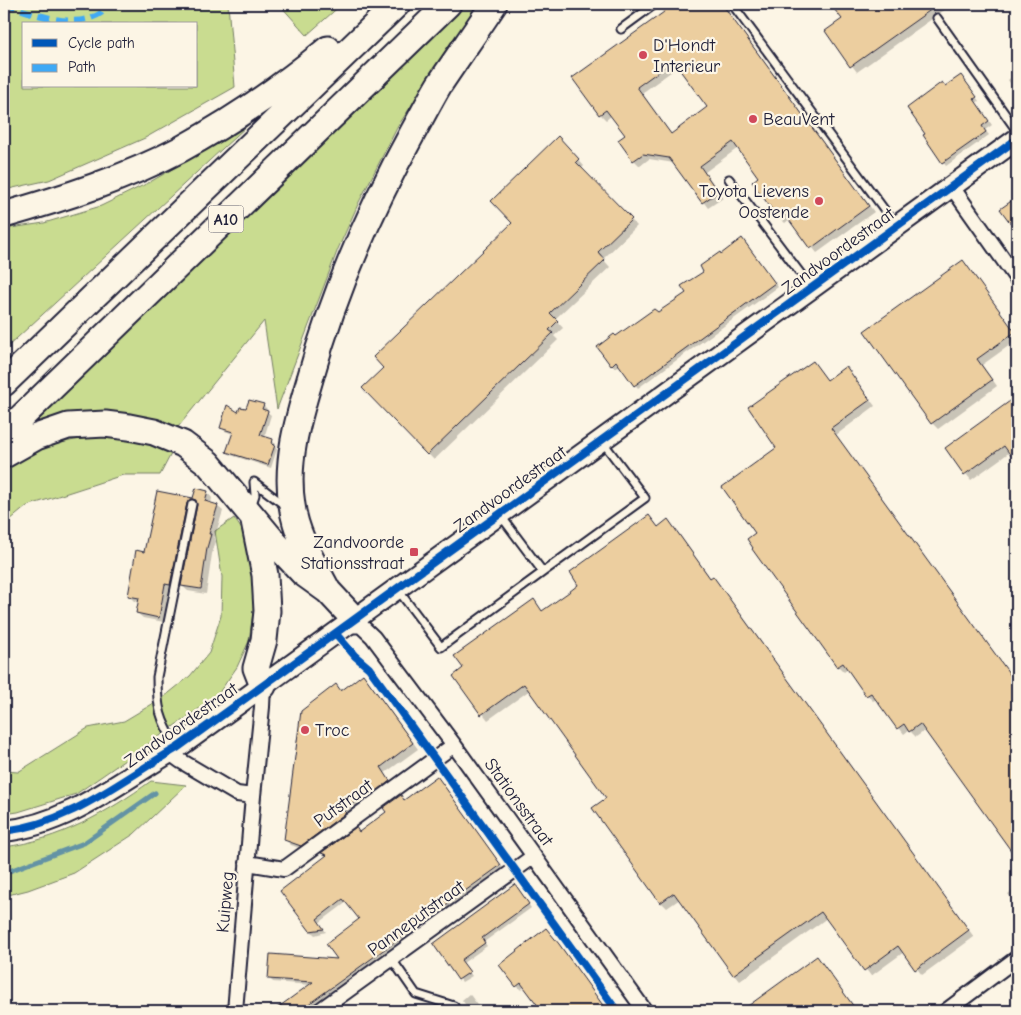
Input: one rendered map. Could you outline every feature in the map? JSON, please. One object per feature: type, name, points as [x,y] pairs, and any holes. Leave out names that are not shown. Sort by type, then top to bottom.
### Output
[{"type":"highway","points":[[4,215],[74,194],[180,150],[240,115],[286,84],[385,4]]},
{"type":"highway","name":"A10","points":[[4,383],[397,4]]},
{"type":"highway","name":"A10","points":[[4,434],[448,4]]},
{"type":"highway","points":[[328,591],[297,530],[292,504],[290,477],[292,451],[300,410],[318,349],[356,245],[388,177],[439,86],[494,4]]},
{"type":"highway","points":[[4,455],[36,437],[68,426],[105,424],[154,432],[183,444],[208,463],[274,542],[303,573],[328,591],[355,620]]},
{"type":"highway","points":[[251,514],[265,584],[264,640],[256,668],[263,686]]},
{"type":"main road","name":"Zandvoordestraat","points":[[4,831],[23,829],[76,810],[174,751],[1017,139]]},
{"type":"street","points":[[952,187],[1017,279]]},
{"type":"street","name":"Stationsstraat","points":[[355,620],[373,637],[454,745],[645,1011]]},
{"type":"street","name":"Kuipweg","points":[[235,1011],[263,686]]},
{"type":"street","name":"Putstraat","points":[[247,863],[284,869],[454,745]]},
{"type":"street","points":[[174,751],[181,761],[237,794],[253,796]]},
{"type":"street","name":"Panneputstraat","points":[[320,1011],[534,856]]},
{"type":"street","points":[[946,1011],[1017,958]]},
{"type":"lane","points":[[621,29],[656,4]]},
{"type":"lane","points":[[732,4],[897,226]]},
{"type":"lane","points":[[937,18],[1017,131]]},
{"type":"lane","points":[[729,178],[812,288]]},
{"type":"lane","points":[[398,590],[440,647],[645,498],[602,441]]},
{"type":"lane","points":[[251,514],[254,482],[283,504],[292,504]]},
{"type":"lane","points":[[174,751],[157,702],[157,677],[192,504]]},
{"type":"lane","points":[[500,515],[542,572]]},
{"type":"lane","points":[[391,958],[416,994],[454,1006],[458,1011]]},
{"type":"green space","points":[[4,4],[228,4],[235,87],[145,138],[49,180],[4,190]]},
{"type":"green space","points":[[279,4],[342,4],[307,35]]},
{"type":"green space","points":[[465,4],[478,4],[398,126],[359,202],[338,249],[277,409],[264,321],[174,432],[31,427]]},
{"type":"green space","points":[[248,125],[4,350],[4,229],[44,223],[101,206],[150,182]]},
{"type":"green space","points":[[100,437],[136,441],[154,446],[171,454],[160,475],[123,475],[27,506],[4,525],[4,471],[14,463],[49,446],[74,440]]},
{"type":"green space","points":[[234,518],[243,531],[253,563],[254,605],[249,641],[237,667],[216,697],[76,794],[18,812],[4,814],[4,771],[18,772],[88,728],[124,721],[164,697],[190,676],[209,653],[221,616],[222,577],[215,531]]},
{"type":"green space","points":[[151,781],[186,785],[134,834],[74,873],[28,890],[4,896],[4,847],[44,838],[82,823],[117,804]]},
{"type":"building","points":[[669,4],[722,4],[869,206],[810,249],[784,213],[778,218],[752,182],[758,177],[733,142],[700,166],[718,192],[702,203],[669,158],[643,154],[633,161],[618,140],[625,135],[606,110],[599,115],[572,78],[664,12],[662,9]],"holes":[[[673,61],[707,107],[671,134],[637,87]]]},
{"type":"building","points":[[830,4],[939,4],[850,67],[825,31],[842,19]]},
{"type":"building","points":[[961,75],[977,97],[974,99],[989,121],[982,126],[986,132],[942,163],[907,108],[942,82],[945,86]]},
{"type":"building","points":[[558,136],[579,159],[576,162],[632,219],[598,252],[605,260],[550,313],[558,321],[549,330],[553,333],[427,455],[362,388],[383,368],[373,357],[512,223],[491,201]]},
{"type":"building","points":[[1017,197],[1017,232],[1000,209]]},
{"type":"building","points":[[742,238],[775,283],[634,386],[616,361],[611,366],[597,347],[654,309],[658,312],[686,293],[681,286],[703,272],[700,266],[720,252],[721,254]]},
{"type":"building","points":[[963,260],[1015,332],[977,359],[992,380],[931,424],[864,331]]},
{"type":"building","points":[[813,361],[827,380],[846,366],[870,400],[831,428],[1017,684],[1017,859],[920,724],[909,732],[904,724],[897,729],[871,693],[866,696],[843,663],[837,667],[752,549],[747,539],[755,533],[722,487],[776,448],[748,407]]},
{"type":"building","points":[[1017,396],[1017,464],[1004,446],[964,475],[945,448]]},
{"type":"building","points":[[249,400],[264,404],[262,409],[268,411],[260,435],[273,439],[272,444],[275,445],[268,465],[226,452],[233,432],[220,428],[227,405],[238,412],[240,407],[246,408]]},
{"type":"building","points":[[196,488],[208,491],[205,501],[218,505],[209,534],[211,534],[201,589],[181,586],[197,505],[196,500],[191,499],[187,503],[170,585],[165,584],[159,618],[136,613],[139,598],[128,596],[136,550],[144,552],[157,491],[193,498]]},
{"type":"building","points":[[649,515],[658,527],[668,519],[710,578],[713,576],[969,930],[915,970],[898,946],[864,971],[821,912],[733,975],[674,893],[660,903],[592,808],[606,798],[524,684],[481,715],[453,676],[463,668],[454,656],[534,599],[542,611],[569,592],[578,585],[570,572]]},
{"type":"building","points":[[363,674],[413,743],[381,767],[390,781],[373,794],[371,791],[343,810],[346,813],[301,846],[284,840],[301,711],[336,684],[341,691]]},
{"type":"building","points":[[437,776],[501,865],[299,1011],[273,1011],[313,982],[268,979],[270,954],[337,959],[326,944],[359,919],[343,899],[317,919],[324,929],[310,931],[280,891],[327,855],[321,853],[356,827],[359,832],[386,812],[383,808],[401,795],[404,800]]},
{"type":"building","points":[[515,884],[529,904],[482,938],[485,943],[461,960],[470,972],[458,980],[433,944]]},
{"type":"building","points":[[546,928],[607,1011],[542,1011],[521,983],[516,987],[499,965]]},
{"type":"building","points":[[817,956],[857,1011],[741,1011]]},
{"type":"waterway","points":[[4,873],[84,843],[155,793]]},
{"type":"marked path","points":[[4,5],[54,19],[79,20],[91,18],[101,13],[108,4]]},
{"type":"cycle path","points":[[4,831],[28,827],[51,820],[73,810],[177,748],[1017,139]]},
{"type":"cycle path","points":[[336,634],[355,656],[369,668],[617,1011]]},
{"type":"place","name":"D'Hondt Interieur","points":[[643,55]]},
{"type":"place","name":"BeauVent","points":[[753,119]]},
{"type":"place","name":"Toyota Lievens Oostende","points":[[819,201]]},
{"type":"place","name":"Zandvoorde Stationsstraat","points":[[414,552]]},
{"type":"place","name":"Troc","points":[[305,730]]}]
